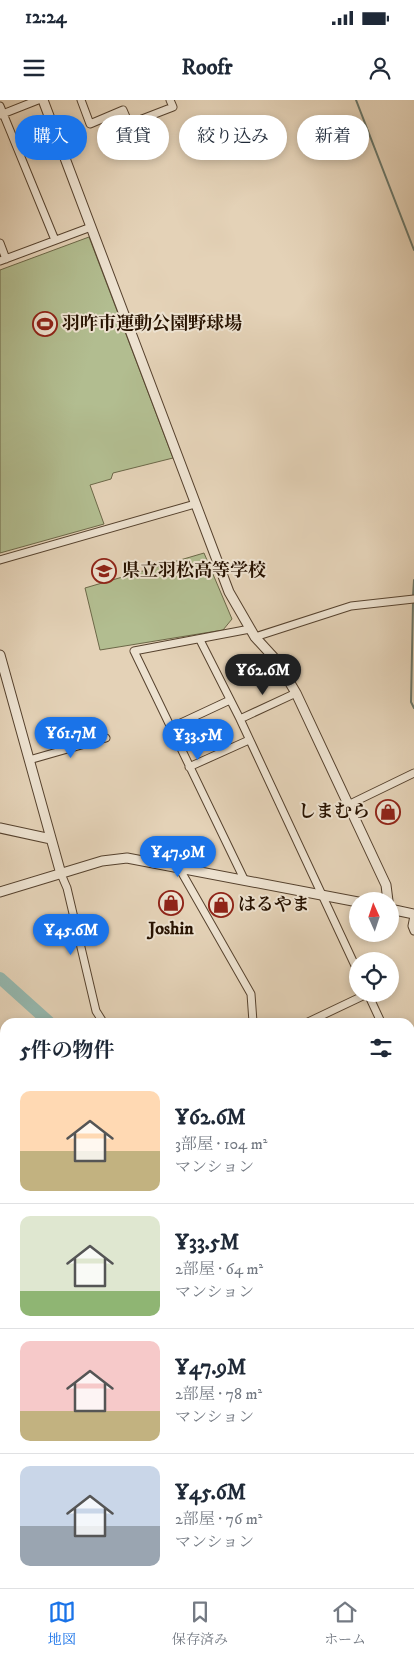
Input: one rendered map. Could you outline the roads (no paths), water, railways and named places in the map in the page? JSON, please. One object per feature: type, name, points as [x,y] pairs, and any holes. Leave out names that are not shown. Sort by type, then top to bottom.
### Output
[{"type":"street","points":[[2,115],[38,100]]},
{"type":"street","points":[[43,100],[229,592],[253,633],[277,661],[296,693],[386,884],[387,892]]},
{"type":"street","points":[[80,100],[90,124],[123,110],[129,124],[173,107],[170,100]]},
{"type":"street","points":[[0,106],[2,115],[54,240]]},
{"type":"street","points":[[0,243],[3,260],[91,227]]},
{"type":"street","points":[[0,560],[195,504]]},
{"type":"street","points":[[244,879],[134,651],[253,633],[351,606],[414,599]]},
{"type":"street","points":[[200,640],[240,719],[349,953]]},
{"type":"street","points":[[0,655],[61,874],[67,888],[96,1011],[100,1018]]},
{"type":"street","points":[[240,719],[296,693]]},
{"type":"street","points":[[170,728],[230,700]]},
{"type":"street","points":[[29,760],[106,738]]},
{"type":"street","points":[[189,766],[249,740]]},
{"type":"street","points":[[348,805],[414,774]]},
{"type":"street","points":[[0,828],[51,839]]},
{"type":"street","points":[[0,892],[117,858],[141,859],[349,900]]},
{"type":"street","points":[[181,867],[182,873],[252,994],[254,1018]]},
{"type":"street","points":[[399,911],[414,915],[412,926],[414,931]]},
{"type":"street","points":[[316,1018],[350,1002]]},
{"type":"street","points":[[371,1002],[379,1018]]},
{"type":"waterway","points":[[356,100],[414,250]]},
{"type":"waterway","points":[[413,596],[414,580]]},
{"type":"waterway","points":[[413,603],[411,702],[414,708]]},
{"type":"waterway","points":[[0,978],[45,1018]]},
{"type":"place","name":"羽咋市運動公園野球場","points":[[45,324]]},
{"type":"place","name":"県立羽松高等学校","points":[[104,571]]},
{"type":"place","name":"しまむら","points":[[388,812]]},
{"type":"place","name":"Joshin","points":[[171,903]]},
{"type":"place","name":"はるやま","points":[[221,905]]}]
